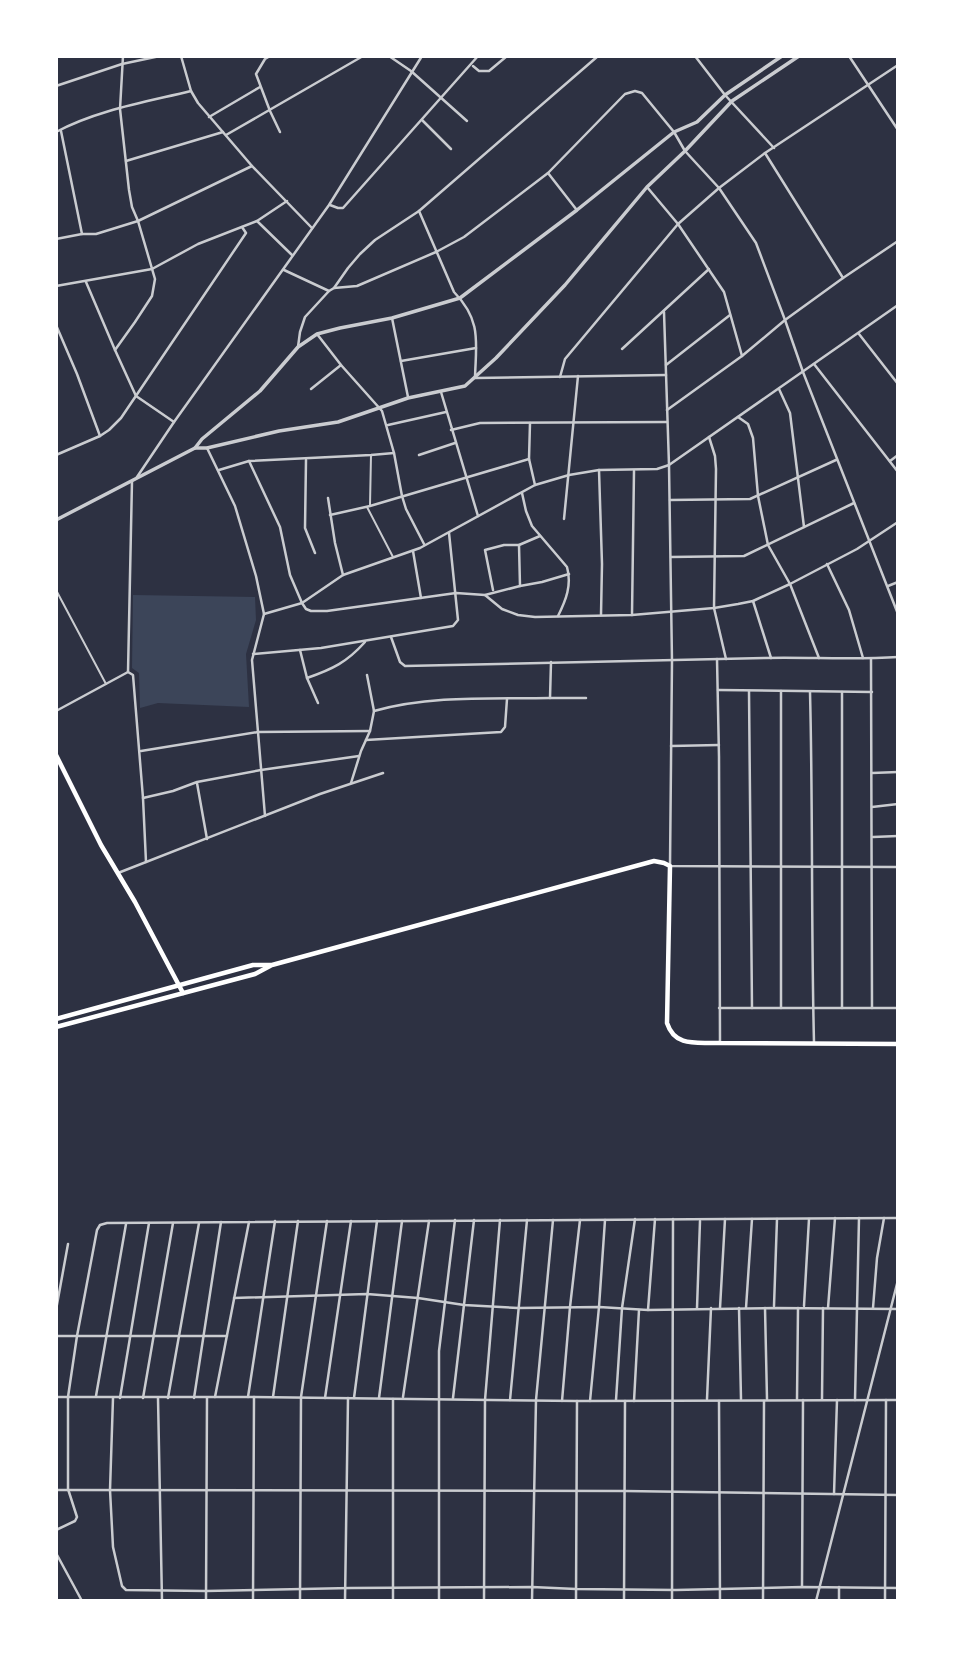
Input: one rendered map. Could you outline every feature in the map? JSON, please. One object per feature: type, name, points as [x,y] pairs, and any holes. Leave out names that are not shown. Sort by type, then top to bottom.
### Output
[{"type":"main road","points":[[56,755],[98,839],[184,993]]},
{"type":"main road","points":[[56,1027],[255,974],[272,965],[654,861],[670,866],[667,1023],[670,1032],[677,1039],[720,1043],[898,1044]]},
{"type":"main road","points":[[56,1019],[253,965],[272,965]]},
{"type":"street","points":[[115,350],[155,288],[155,279],[130,197],[125,161],[120,109],[123,56]]},
{"type":"street","points":[[56,85],[122,64],[160,56]]},
{"type":"street","points":[[181,56],[191,91],[198,103],[252,166],[312,228]]},
{"type":"street","points":[[270,56],[265,58],[256,72],[280,132]]},
{"type":"street","points":[[125,161],[225,134],[270,111],[363,56]]},
{"type":"street","points":[[389,56],[411,71],[467,121]]},
{"type":"street","points":[[137,477],[173,422],[329,205],[422,56]]},
{"type":"street","points":[[329,205],[343,208],[478,56]]},
{"type":"street","points":[[472,65],[480,71],[489,71],[507,56]]},
{"type":"street","points":[[298,347],[305,317],[375,240],[419,211],[598,56]]},
{"type":"street","points":[[695,56],[774,148]]},
{"type":"street","points":[[56,519],[194,448],[260,391],[298,347],[317,334],[392,318],[460,298],[577,210],[674,132],[697,122],[725,94],[782,56]]},
{"type":"street","points":[[194,448],[207,448],[279,431],[338,422],[408,398],[465,386],[565,285],[647,187],[732,101],[799,56]]},
{"type":"street","points":[[849,56],[898,130]]},
{"type":"street","points":[[560,377],[565,359],[678,224],[765,153],[898,65]]},
{"type":"street","points":[[209,117],[260,87]]},
{"type":"street","points":[[56,132],[65,126],[120,109],[191,91]]},
{"type":"street","points":[[334,288],[357,286],[464,237],[548,173],[625,94],[635,91],[642,93],[674,132],[685,151],[719,188],[756,243],[803,372],[898,614]]},
{"type":"street","points":[[422,120],[451,149]]},
{"type":"street","points":[[61,130],[82,234]]},
{"type":"street","points":[[765,153],[843,278]]},
{"type":"street","points":[[56,239],[96,234],[138,221],[252,166]]},
{"type":"street","points":[[548,173],[577,210]]},
{"type":"street","points":[[647,187],[678,224],[724,292],[742,356]]},
{"type":"street","points":[[56,286],[152,269],[198,244],[257,221],[287,201]]},
{"type":"street","points":[[419,211],[454,292],[475,323],[475,378]]},
{"type":"street","points":[[257,221],[292,255]]},
{"type":"street","points":[[56,455],[100,436],[121,418],[246,233],[242,227]]},
{"type":"street","points":[[667,410],[742,356],[785,320],[898,241]]},
{"type":"street","points":[[622,349],[709,269]]},
{"type":"street","points":[[282,270],[329,291]]},
{"type":"street","points":[[86,282],[136,396],[173,422]]},
{"type":"street","points":[[264,614],[302,603],[343,575],[414,551],[535,485],[599,470],[657,469],[669,465],[898,305]]},
{"type":"street","points":[[664,312],[671,557],[670,866],[898,867]]},
{"type":"street","points":[[666,365],[730,315]]},
{"type":"street","points":[[392,318],[408,398]]},
{"type":"street","points":[[56,325],[100,436]]},
{"type":"street","points":[[317,334],[383,411],[406,509],[425,545]]},
{"type":"street","points":[[858,334],[898,384]]},
{"type":"street","points":[[401,361],[476,348]]},
{"type":"street","points":[[814,364],[898,472]]},
{"type":"street","points":[[311,389],[341,365]]},
{"type":"street","points":[[475,378],[666,375]]},
{"type":"street","points":[[564,519],[578,376]]},
{"type":"street","points":[[779,389],[790,413],[804,527]]},
{"type":"street","points":[[440,392],[478,517]]},
{"type":"street","points":[[387,426],[446,412]]},
{"type":"street","points":[[738,417],[748,424],[751,430],[758,496],[768,545],[790,584],[819,658]]},
{"type":"street","points":[[452,430],[480,423],[667,422]]},
{"type":"street","points":[[530,423],[529,459],[535,485]]},
{"type":"street","points":[[709,437],[715,456],[714,608],[726,659]]},
{"type":"street","points":[[419,455],[456,443]]},
{"type":"street","points":[[207,448],[235,506],[256,576],[264,614],[252,660],[265,816]]},
{"type":"street","points":[[219,470],[249,461],[394,453]]},
{"type":"street","points":[[890,461],[898,455]]},
{"type":"street","points":[[306,459],[305,528],[315,553]]},
{"type":"street","points":[[330,515],[529,459]]},
{"type":"street","points":[[670,500],[750,499],[837,459]]},
{"type":"street","points":[[249,461],[280,527],[290,575],[302,603],[310,611],[456,593],[485,595],[569,574]]},
{"type":"street","points":[[599,470],[601,615]]},
{"type":"street","points":[[632,615],[634,470]]},
{"type":"street","points":[[128,672],[132,481]]},
{"type":"street","points":[[522,493],[532,526],[567,567],[568,592],[558,617]]},
{"type":"street","points":[[328,498],[343,575]]},
{"type":"street","points":[[671,557],[744,556],[854,503]]},
{"type":"street","points":[[485,595],[502,609],[535,617],[632,615],[714,608],[753,601],[790,584],[898,522]]},
{"type":"street","points":[[253,654],[366,641],[453,626],[458,620],[449,533]]},
{"type":"street","points":[[494,592],[485,550],[504,545],[519,545],[540,536]]},
{"type":"street","points":[[519,545],[520,586]]},
{"type":"street","points":[[414,551],[421,598]]},
{"type":"street","points":[[827,564],[849,610],[863,658]]},
{"type":"street","points":[[887,586],[898,582]]},
{"type":"street","points":[[753,601],[771,658]]},
{"type":"street","points":[[391,637],[400,663],[405,666],[771,658],[871,659],[898,656]]},
{"type":"street","points":[[307,678],[333,669],[366,641]]},
{"type":"street","points":[[300,650],[307,678],[318,703]]},
{"type":"street","points":[[717,659],[720,1043]]},
{"type":"street","points":[[871,659],[872,1008]]},
{"type":"street","points":[[550,698],[551,662]]},
{"type":"street","points":[[56,711],[128,672]]},
{"type":"street","points":[[128,672],[133,675],[146,862]]},
{"type":"street","points":[[351,783],[370,731],[374,711],[367,675]]},
{"type":"street","points":[[718,690],[872,692]]},
{"type":"street","points":[[749,691],[752,1008]]},
{"type":"street","points":[[781,691],[781,1008]]},
{"type":"street","points":[[810,692],[814,1044]]},
{"type":"street","points":[[842,692],[842,1008]]},
{"type":"street","points":[[374,711],[439,699],[586,698]]},
{"type":"street","points":[[366,740],[501,732],[505,727],[508,699]]},
{"type":"street","points":[[139,752],[258,733],[370,731]]},
{"type":"street","points":[[671,746],[719,745]]},
{"type":"street","points":[[143,798],[197,782],[359,756]]},
{"type":"street","points":[[872,773],[898,772]]},
{"type":"street","points":[[118,873],[383,773]]},
{"type":"street","points":[[197,782],[207,839]]},
{"type":"street","points":[[872,807],[898,804]]},
{"type":"street","points":[[872,837],[898,836]]},
{"type":"street","points":[[719,1008],[898,1008]]},
{"type":"street","points":[[828,1308],[835,1218]]},
{"type":"street","points":[[855,1400],[859,1218]]},
{"type":"street","points":[[873,1309],[877,1258],[884,1218]]},
{"type":"street","points":[[56,1530],[75,1521],[77,1517],[68,1489],[68,1397],[77,1336],[100,1225],[275,1221],[898,1218]]},
{"type":"street","points":[[616,1401],[622,1308],[635,1219]]},
{"type":"street","points":[[648,1310],[655,1219]]},
{"type":"street","points":[[672,1601],[673,1219]]},
{"type":"street","points":[[697,1308],[700,1219]]},
{"type":"street","points":[[720,1308],[725,1219]]},
{"type":"street","points":[[746,1308],[752,1219]]},
{"type":"street","points":[[774,1308],[777,1219]]},
{"type":"street","points":[[804,1308],[809,1219]]},
{"type":"street","points":[[403,1399],[429,1220]]},
{"type":"street","points":[[439,1601],[439,1351],[455,1220]]},
{"type":"street","points":[[453,1399],[474,1220]]},
{"type":"street","points":[[484,1601],[485,1400],[500,1220]]},
{"type":"street","points":[[510,1400],[527,1220]]},
{"type":"street","points":[[532,1601],[536,1400],[553,1220]]},
{"type":"street","points":[[562,1401],[580,1220]]},
{"type":"street","points":[[590,1401],[605,1220]]},
{"type":"street","points":[[248,1397],[275,1221]]},
{"type":"street","points":[[273,1397],[298,1221]]},
{"type":"street","points":[[300,1601],[301,1397],[327,1221]]},
{"type":"street","points":[[326,1398],[351,1221]]},
{"type":"street","points":[[354,1398],[377,1221]]},
{"type":"street","points":[[379,1398],[402,1221]]},
{"type":"street","points":[[194,1398],[221,1222]]},
{"type":"street","points":[[215,1398],[249,1222]]},
{"type":"street","points":[[120,1398],[149,1223]]},
{"type":"street","points":[[143,1398],[173,1223]]},
{"type":"street","points":[[168,1398],[199,1223]]},
{"type":"street","points":[[96,1398],[126,1224]]},
{"type":"street","points":[[56,1311],[68,1244]]},
{"type":"street","points":[[816,1601],[898,1280]]},
{"type":"street","points":[[234,1298],[368,1294],[518,1308],[898,1309]]},
{"type":"street","points":[[706,1401],[711,1308]]},
{"type":"street","points":[[739,1308],[741,1401]]},
{"type":"street","points":[[763,1601],[765,1308]]},
{"type":"street","points":[[797,1400],[798,1308]]},
{"type":"street","points":[[821,1400],[823,1308]]},
{"type":"street","points":[[634,1401],[639,1309]]},
{"type":"street","points":[[56,1336],[227,1336]]},
{"type":"street","points":[[56,1397],[562,1401],[898,1400]]},
{"type":"street","points":[[253,1601],[254,1397]]},
{"type":"street","points":[[113,1398],[110,1489],[113,1547],[122,1586],[127,1590],[898,1588]]},
{"type":"street","points":[[158,1398],[162,1601]]},
{"type":"street","points":[[206,1398],[206,1601]]},
{"type":"street","points":[[345,1601],[348,1398]]},
{"type":"street","points":[[393,1399],[393,1601]]},
{"type":"street","points":[[802,1587],[803,1400]]},
{"type":"street","points":[[834,1494],[837,1400]]},
{"type":"street","points":[[885,1601],[886,1400]]},
{"type":"street","points":[[576,1601],[577,1401]]},
{"type":"street","points":[[624,1601],[625,1401]]},
{"type":"street","points":[[719,1401],[720,1601]]},
{"type":"street","points":[[56,1490],[625,1491],[898,1495]]},
{"type":"street","points":[[56,1553],[82,1601]]},
{"type":"street","points":[[839,1587],[839,1601]]},
{"type":"lane","points":[[371,456],[369,506],[393,558]]},
{"type":"lane","points":[[56,590],[107,685]]},
{"type":"shaded area","points":[[133,595],[255,597],[256,620],[246,654],[249,707],[158,703],[140,708],[139,673],[132,668]]}]
